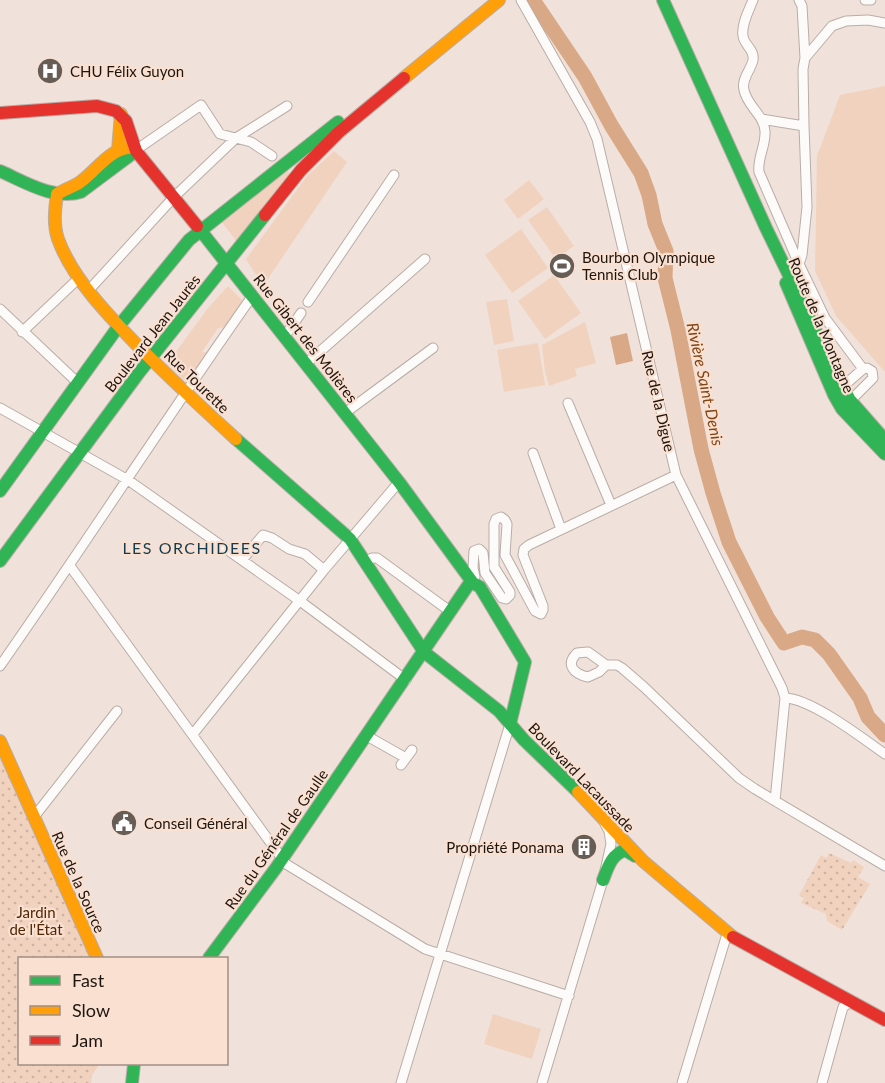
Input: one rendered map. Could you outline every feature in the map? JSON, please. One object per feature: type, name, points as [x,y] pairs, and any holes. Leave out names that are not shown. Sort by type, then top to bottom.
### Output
[{"type":"main road","points":[[336,129],[485,0]]},
{"type":"main road","points":[[336,129],[500,0]]},
{"type":"main road","name":"Route de la Montagne","points":[[663,0],[766,228],[782,258],[838,391],[846,405],[885,454]]},
{"type":"main road","points":[[0,113],[97,106],[108,108],[120,114],[121,136],[118,150]]},
{"type":"main road","name":"Rue Gibert des Molières","points":[[120,114],[129,125],[136,150],[307,363],[399,482],[471,581]]},
{"type":"main road","name":"Boulevard Jean Jaurès","points":[[0,491],[118,327],[189,240],[336,129]]},
{"type":"main road","name":"Boulevard Jean Jaurès","points":[[0,561],[151,358],[336,129]]},
{"type":"main road","points":[[57,194],[80,182],[118,150],[126,147],[136,150]]},
{"type":"main road","points":[[0,171],[57,194],[72,196],[81,192],[136,150]]},
{"type":"main road","name":"Rue Tourette","points":[[57,194],[54,219],[58,239],[79,278],[118,327],[184,393],[350,539],[424,652],[512,719]]},
{"type":"main road","name":"Route de la Montagne","points":[[846,405],[885,440]]},
{"type":"main road","name":"Rue du Général de Gaulle","points":[[209,957],[282,859],[406,680],[471,581]]},
{"type":"main road","name":"Boulevard Lacaussade","points":[[471,581],[480,587],[525,662],[512,719],[643,861],[728,934],[885,1020]]},
{"type":"main road","name":"Rue de la Source","points":[[0,741],[97,957]]},
{"type":"main road","points":[[603,880],[616,852],[625,850],[643,861]]},
{"type":"main road","points":[[132,1083],[134,1066]]},
{"type":"main road","points":[[134,1066],[140,1083]]},
{"type":"street","name":"Rue de la Digue","points":[[521,0],[597,139],[676,475],[786,698]]},
{"type":"street","points":[[753,0],[743,28],[745,43],[754,58],[743,83],[744,90],[761,118],[765,132],[758,164],[759,172],[825,318],[863,369]]},
{"type":"street","points":[[865,0],[871,0]]},
{"type":"street","points":[[800,264],[807,207],[802,2]]},
{"type":"street","points":[[805,58],[832,26],[846,21],[868,20],[885,23]]},
{"type":"street","points":[[136,150],[201,105],[220,135],[251,142],[272,156]]},
{"type":"street","points":[[89,290],[174,197],[236,138],[287,106]]},
{"type":"street","points":[[761,118],[804,126]]},
{"type":"street","points":[[308,302],[394,175]]},
{"type":"street","points":[[307,363],[425,259]]},
{"type":"street","points":[[22,332],[79,278]]},
{"type":"street","points":[[0,666],[128,480],[184,393],[254,295]]},
{"type":"street","points":[[0,309],[78,383]]},
{"type":"street","points":[[285,336],[301,313]]},
{"type":"street","points":[[345,413],[433,348]]},
{"type":"street","points":[[838,391],[863,369],[867,368],[872,371],[873,378],[846,405]]},
{"type":"street","points":[[568,403],[611,505]]},
{"type":"street","points":[[0,408],[128,480],[300,601],[406,680]]},
{"type":"street","points":[[533,453],[561,529]]},
{"type":"street","points":[[471,581],[475,577],[472,568],[474,551],[479,549],[483,554],[485,573],[502,598],[506,599],[510,595],[494,567],[494,524],[496,519],[501,517],[507,524],[505,555],[535,611],[541,614],[543,606],[523,555],[524,549],[676,475]]},
{"type":"street","points":[[193,734],[324,570],[399,482]]},
{"type":"street","points":[[242,560],[263,535],[289,549],[305,554],[324,570]]},
{"type":"street","points":[[365,562],[377,558],[451,612]]},
{"type":"street","points":[[70,566],[282,859],[296,870],[415,943],[441,955],[569,996]]},
{"type":"street","points":[[606,664],[622,668],[739,778],[885,866]]},
{"type":"street","points":[[775,801],[786,698],[797,698],[885,754]]},
{"type":"street","points":[[34,817],[117,711]]},
{"type":"street","points":[[400,1083],[512,719]]},
{"type":"street","points":[[367,736],[406,758]]},
{"type":"street","points":[[543,1083],[603,880],[611,839],[602,816]]},
{"type":"street","points":[[682,1083],[728,934]]},
{"type":"street","points":[[822,1083],[843,1007],[850,1002]]},
{"type":"green space","points":[[885,86],[885,372],[836,316],[815,271],[817,156],[840,95]]},
{"type":"green space","points":[[334,151],[347,162],[263,286],[246,259],[307,176]]},
{"type":"green space","points":[[288,171],[290,174],[237,242],[221,221]]},
{"type":"green space","points":[[529,180],[544,199],[518,219],[504,200]]},
{"type":"green space","points":[[547,207],[574,246],[556,259],[528,220]]},
{"type":"green space","points":[[521,229],[548,268],[512,293],[485,255]]},
{"type":"green space","points":[[554,275],[581,313],[545,339],[518,301]]},
{"type":"green space","points":[[228,286],[244,302],[226,327],[218,328],[202,352],[209,353],[187,383],[167,364],[208,308]]},
{"type":"green space","points":[[507,299],[514,341],[494,345],[486,302]]},
{"type":"green space","points":[[585,322],[596,363],[575,369],[577,376],[549,386],[542,345]]},
{"type":"green space","points":[[538,343],[545,385],[504,392],[497,350]]},
{"type":"green space","name":"Jardin de l'État","points":[[0,751],[91,957],[18,957],[18,1065],[99,1065],[92,1075],[91,1083],[0,1083]]},
{"type":"green space","points":[[829,853],[851,863],[853,860],[864,867],[858,877],[870,884],[842,930],[827,921],[826,914],[801,903],[804,898],[799,895],[821,855],[826,858]]},
{"type":"green space","points":[[493,1014],[541,1029],[532,1059],[484,1044]]},
{"type":"shaded area","points":[[627,333],[633,361],[616,365],[610,337]]},
{"type":"waterway","name":"Rivière Saint-Denis","points":[[533,0],[585,77],[641,173],[649,195],[655,224],[666,251],[665,278],[678,330],[701,449],[729,542],[767,617],[784,643],[802,637],[815,640],[829,654],[860,698],[868,717],[885,735]]},
{"type":"traffic: fast","points":[[663,0],[766,228],[843,387],[850,400],[885,440]]},
{"type":"traffic: fast","points":[[0,491],[118,327],[189,240],[338,122]]},
{"type":"traffic: fast","points":[[0,171],[39,189],[71,194],[81,192],[136,151]]},
{"type":"traffic: fast","points":[[0,561],[138,374],[265,215]]},
{"type":"traffic: fast","points":[[197,226],[399,482],[473,583],[480,587],[525,662],[510,724]]},
{"type":"traffic: fast","points":[[786,283],[842,409],[885,454]]},
{"type":"traffic: fast","points":[[236,439],[350,539],[424,652],[499,711],[524,740],[578,792]]},
{"type":"traffic: fast","points":[[210,957],[276,868],[471,581]]},
{"type":"traffic: fast","points":[[603,880],[616,855],[625,850],[635,856]]},
{"type":"traffic: fast","points":[[132,1083],[134,1065]]},
{"type":"traffic: slow","points":[[404,78],[499,0]]},
{"type":"traffic: slow","points":[[118,150],[121,114]]},
{"type":"traffic: slow","points":[[57,194],[86,178],[111,155],[126,148],[135,148]]},
{"type":"traffic: slow","points":[[57,194],[56,233],[64,254],[82,282],[103,309],[137,345],[236,439]]},
{"type":"traffic: slow","points":[[0,741],[97,957]]},
{"type":"traffic: slow","points":[[578,792],[643,861],[733,937]]},
{"type":"traffic: jam","points":[[265,215],[301,170],[339,132],[404,78]]},
{"type":"traffic: jam","points":[[0,113],[97,106],[116,111],[126,121],[136,151],[197,226]]},
{"type":"traffic: jam","points":[[733,937],[885,1020]]},
{"type":"place","name":"CHU Félix Guyon","points":[[50,71]]},
{"type":"place","name":"Bourbon Olympique Tennis Club","points":[[562,266]]},
{"type":"place","name":"Conseil Général","points":[[124,823]]},
{"type":"place","name":"Propriété Ponama","points":[[584,847]]},
{"type":"district","name":"LES ORCHIDEES","points":[[192,547]]}]
